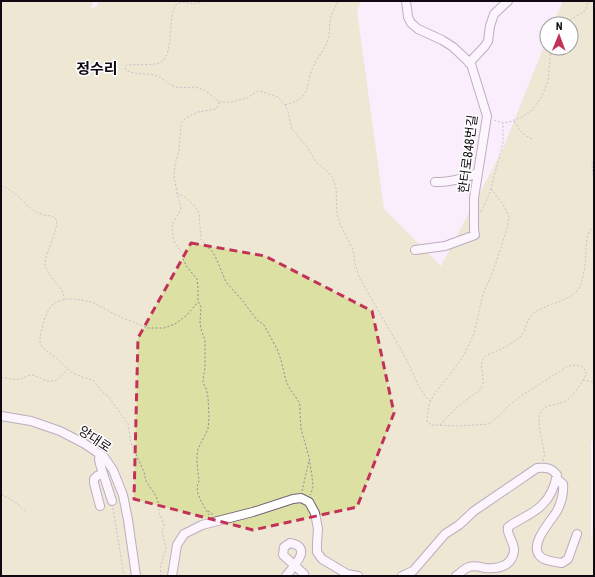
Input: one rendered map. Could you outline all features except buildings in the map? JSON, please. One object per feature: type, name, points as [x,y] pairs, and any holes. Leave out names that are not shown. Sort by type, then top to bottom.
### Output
[{"type":"street","name":"한터로848번길","points":[[406,1],[408,17],[418,29],[453,47],[471,64],[487,116],[474,198],[475,235],[445,246],[415,250]]},
{"type":"street","points":[[469,62],[485,46],[488,40],[494,14],[508,1]]},
{"type":"street","points":[[435,182],[459,180],[478,172]]},
{"type":"street","name":"양대로","points":[[1,416],[31,421],[60,431],[85,444],[104,457],[113,470],[122,495],[128,520],[136,576]]},
{"type":"street","points":[[100,454],[100,464],[103,473],[112,502],[97,507],[94,479],[103,473]]},
{"type":"street","points":[[402,576],[413,571],[445,534],[459,525],[474,511],[537,468],[544,467],[554,470],[557,475],[554,487],[544,504],[508,527],[507,530],[514,546],[514,553],[511,561],[504,566],[494,568],[476,566],[468,567],[456,576]]},
{"type":"street","points":[[556,478],[563,484],[564,493],[557,510],[538,542],[536,549],[539,556],[546,560],[562,563],[568,559],[577,534]]},
{"type":"street","points":[[172,576],[177,545],[184,534],[208,523],[253,512],[293,499],[305,500],[315,513],[318,529],[318,552],[322,559],[347,574],[358,576]]},
{"type":"street","points":[[286,576],[295,565],[304,574]]},
{"type":"path","points":[[204,1],[196,4],[182,2],[175,6],[172,15],[170,41],[166,58],[159,63],[127,65],[125,67],[126,70],[132,73],[154,75],[178,87],[198,88],[208,93],[219,102],[232,102],[247,98],[258,91],[278,97],[286,105],[292,129],[307,147],[316,163],[327,171],[333,178],[336,188],[337,213],[340,224],[353,250],[355,264],[360,279],[403,353],[418,385],[431,402]]},
{"type":"path","points":[[286,105],[301,99],[305,93],[313,67],[328,40],[330,21],[338,1]]},
{"type":"path","points":[[577,16],[584,12],[587,7],[587,1]]},
{"type":"path","points":[[487,116],[492,120],[503,123],[522,117],[533,109],[542,96],[548,81],[550,56]]},
{"type":"path","points":[[208,523],[209,514],[201,501],[197,488],[199,481],[197,463],[198,449],[208,429],[209,417],[208,397],[203,383],[205,368],[205,340],[200,322],[201,307],[198,301],[197,279],[187,267],[182,253],[175,243],[172,229],[173,223],[181,207],[174,176],[175,164],[179,151],[181,123],[186,118],[198,112],[216,109],[219,102]]},
{"type":"path","points":[[514,120],[520,131],[532,140]]},
{"type":"path","points":[[481,213],[491,190],[503,143],[503,123]]},
{"type":"path","points":[[594,158],[592,163],[594,176]]},
{"type":"path","points":[[1,186],[14,193],[34,211],[56,219],[56,230],[46,256],[45,265],[51,277],[62,290],[65,300]]},
{"type":"path","points":[[491,190],[503,204],[508,216],[507,229],[494,269],[483,294],[474,334],[464,355],[435,393],[427,414],[427,421],[432,425],[459,426],[489,424],[521,396],[568,366],[576,364],[583,366],[586,372],[571,397],[567,401],[543,409],[540,413],[539,425],[544,451],[542,467]]},
{"type":"path","points":[[177,193],[185,197],[194,205],[199,213],[201,239],[212,251],[226,282],[257,320],[264,325],[277,349],[286,381],[300,406],[301,429],[309,460],[313,488],[305,500]]},
{"type":"path","points":[[440,425],[457,407],[480,390],[484,379],[482,362],[488,354],[513,343],[522,335],[528,320],[533,314],[544,307],[571,296],[578,290],[582,278],[586,251],[586,239],[594,227]]},
{"type":"path","points":[[161,576],[160,568],[166,547],[162,531],[164,526],[159,512],[159,505],[156,496],[146,481],[144,472],[131,443],[128,424],[108,396],[102,392],[92,380],[71,372],[56,357],[42,347],[40,342],[44,320],[49,309],[54,303],[65,300],[76,299],[92,302],[116,315],[148,328],[164,328],[175,324],[186,316],[198,301]]},
{"type":"path","points":[[1,377],[13,379],[30,375],[52,382],[58,379],[68,369]]},
{"type":"path","points":[[582,380],[594,382]]},
{"type":"path","points":[[305,500],[309,460]]},
{"type":"path","points":[[1,495],[20,505],[27,512]]},
{"type":"path","points":[[112,502],[124,576]]},
{"type":"highlighted area","points":[[191,243],[265,256],[372,311],[394,413],[357,507],[253,530],[134,499],[138,338]]},
{"type":"green space","points":[[1,1],[93,1],[91,9],[97,6],[99,1],[361,1],[357,11],[384,209],[441,266],[502,151],[540,56],[579,56],[579,16],[556,16],[563,1],[594,1],[594,440],[591,442],[591,546],[594,511],[594,576],[1,576]]},
{"type":"district","name":"정수리","points":[[97,69]]}]
